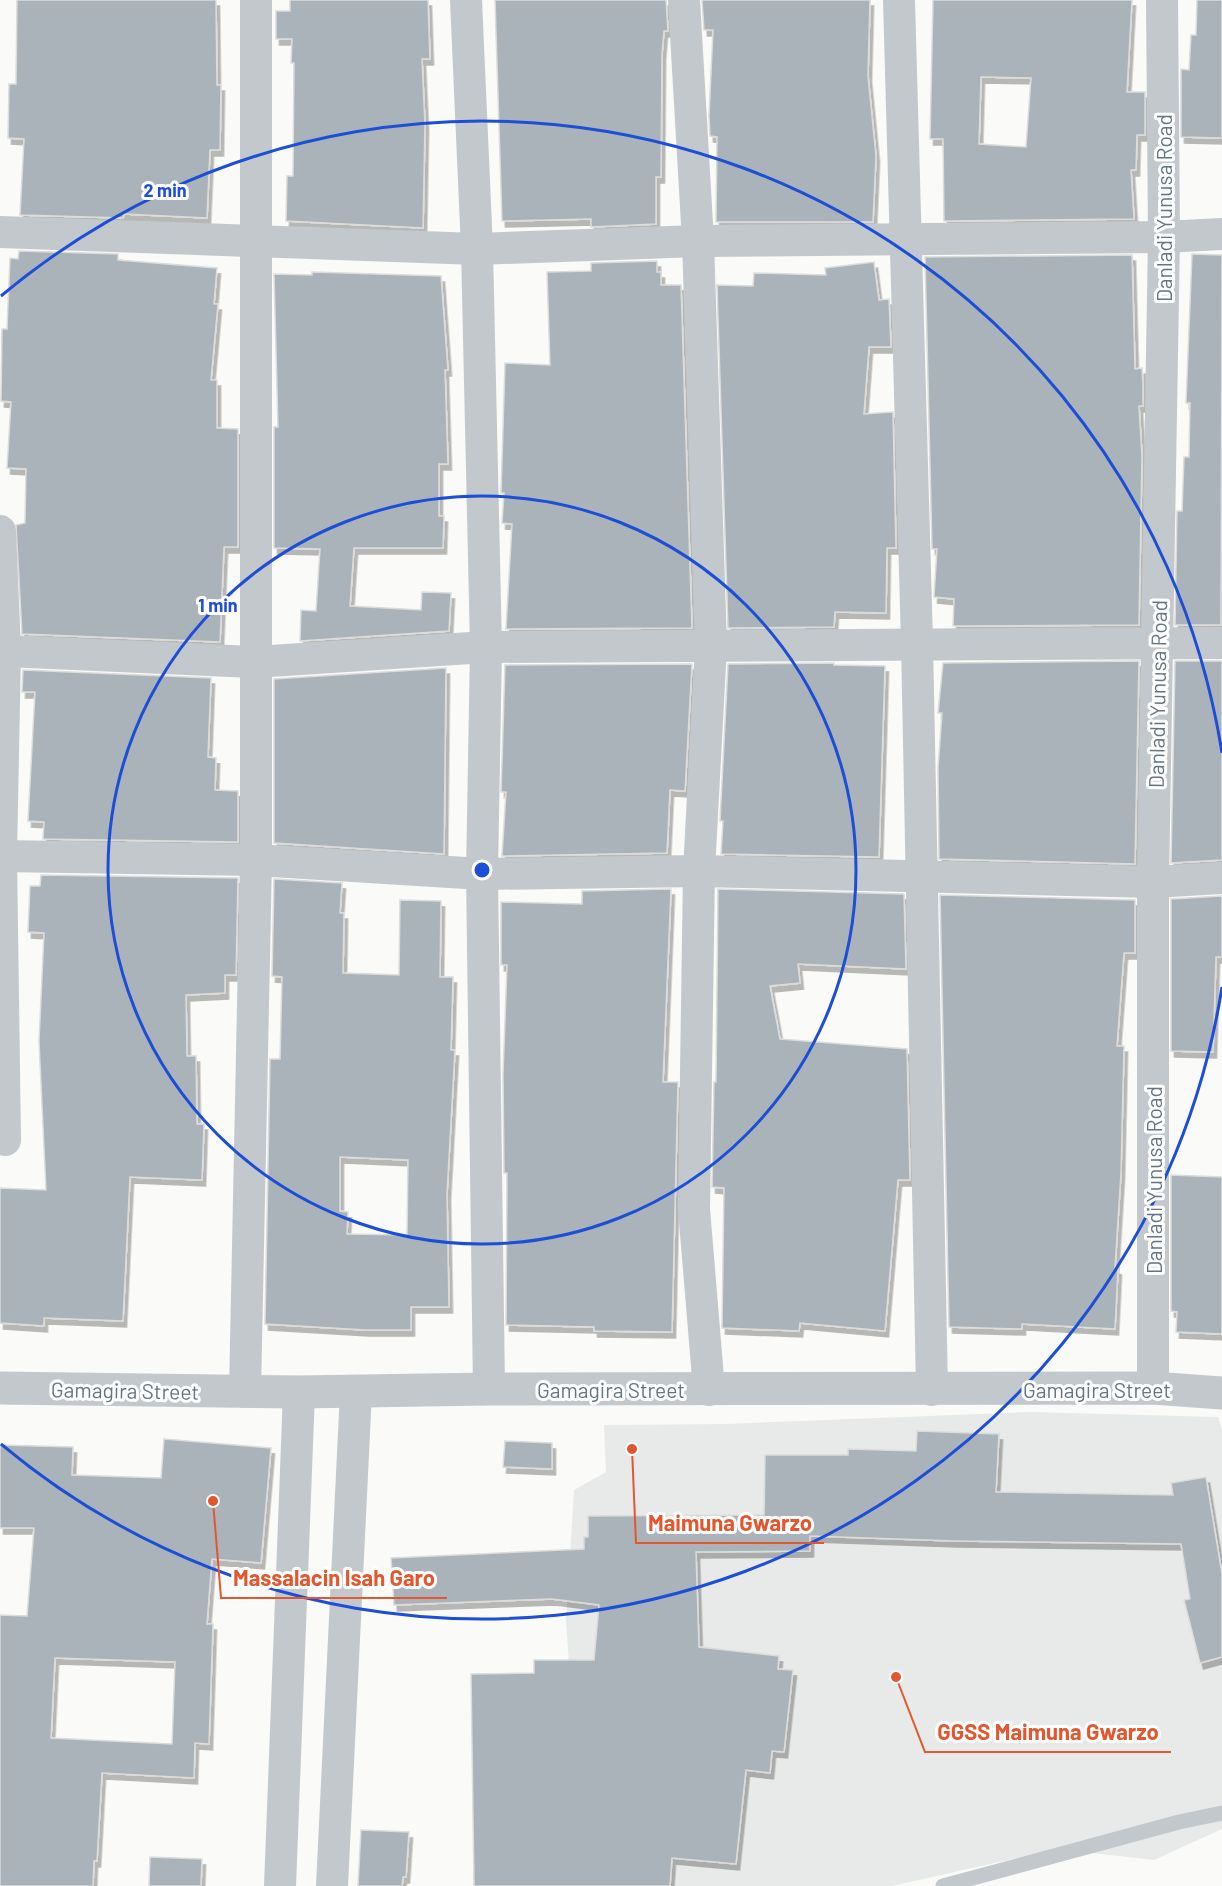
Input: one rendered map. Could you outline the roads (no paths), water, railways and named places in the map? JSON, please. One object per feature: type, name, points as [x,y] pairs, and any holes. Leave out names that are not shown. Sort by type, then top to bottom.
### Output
[{"type":"street","points":[[245,1392],[256,860],[254,662],[256,0]]},
{"type":"street","points":[[466,0],[477,249],[486,647],[482,874],[489,1389]]},
{"type":"street","points":[[684,0],[699,241],[711,646],[699,871],[694,1209],[708,1390]]},
{"type":"street","points":[[899,0],[917,643],[932,1390]]},
{"type":"street","name":"Danladi Yunusa Road","points":[[1153,1388],[1153,882],[1159,645],[1164,237],[1162,0]]},
{"type":"street","points":[[0,232],[477,249],[699,241],[1164,237],[1222,234]]},
{"type":"street","points":[[0,531],[5,651],[1,856],[5,1140]]},
{"type":"street","points":[[5,651],[254,662],[486,647],[1222,643]]},
{"type":"street","points":[[1,856],[256,860],[482,874],[699,871],[1153,882],[1222,878]]},
{"type":"street","name":"Gamagira Street","points":[[0,1388],[245,1392],[489,1389],[1153,1388],[1222,1392]]},
{"type":"street","points":[[280,1886],[299,1392]]},
{"type":"street","points":[[332,1886],[356,1392]]},
{"type":"lane","points":[[943,1886],[1179,1822],[1222,1814]]},
{"type":"place","name":"Maimuna Gwarzo","points":[[632,1449]]},
{"type":"place","name":"Massalacin Isah Garo","points":[[213,1501]]},
{"type":"place","name":"GGSS Maimuna Gwarzo","points":[[896,1677]]}]
